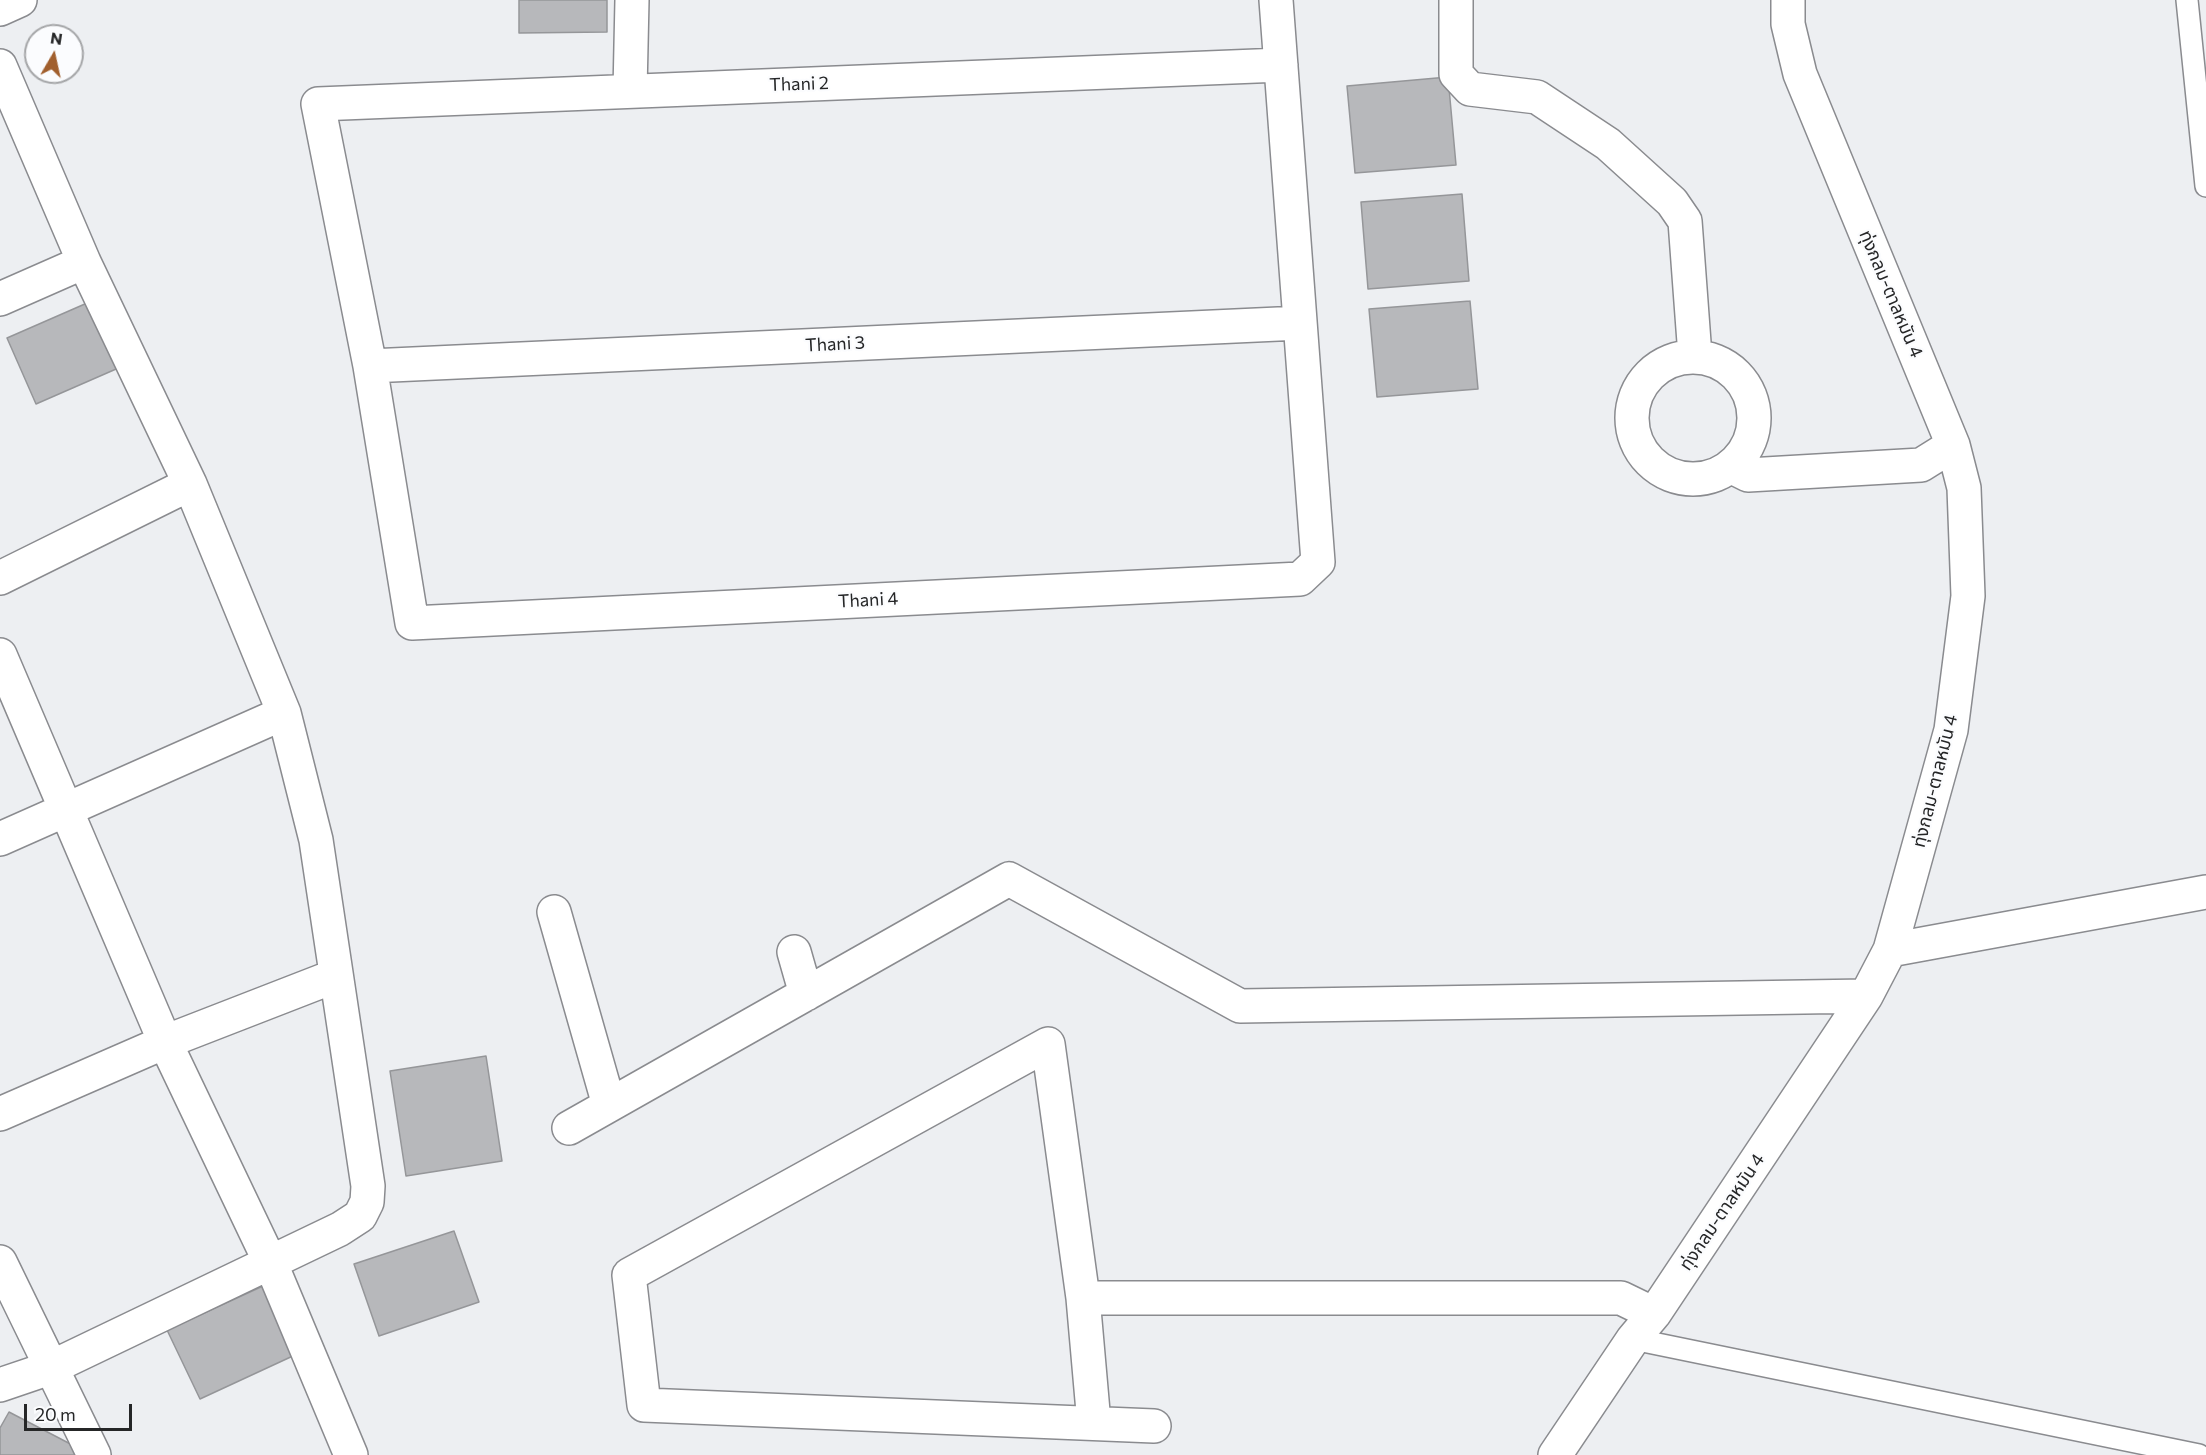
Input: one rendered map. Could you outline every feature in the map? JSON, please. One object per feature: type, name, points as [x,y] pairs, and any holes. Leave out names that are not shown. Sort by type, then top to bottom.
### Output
[{"type":"street","points":[[0,9],[20,0]]},
{"type":"street","points":[[630,91],[632,0]]},
{"type":"street","points":[[1276,0],[1300,323]]},
{"type":"street","points":[[1456,0],[1456,74],[1470,88],[1536,97],[1608,144],[1672,202],[1685,221],[1695,356]]},
{"type":"street","name":"ทุ่งกลม-ตาลหมัน 4","points":[[1555,1455],[1633,1339],[1654,1314],[1866,996],[1890,950],[1951,730],[1968,596],[1968,540],[1964,488],[1953,445],[1800,74],[1788,24],[1788,0]]},
{"type":"street","name":"Thani 2","points":[[370,366],[318,104],[1281,65]]},
{"type":"street","points":[[0,66],[84,262],[190,484],[284,713],[316,840],[368,1186],[367,1202],[360,1216],[340,1229],[50,1368],[0,1385]]},
{"type":"street","points":[[0,298],[84,262]]},
{"type":"street","name":"Thani 3","points":[[370,366],[1300,323]]},
{"type":"street","name":"Thani 4","points":[[370,366],[412,623],[1300,579],[1318,562],[1300,323]]},
{"type":"street","points":[[1695,356],[1716,361],[1738,375],[1752,397],[1755,422],[1748,447],[1732,466],[1711,477],[1688,479],[1666,472],[1647,459],[1635,439],[1632,416],[1636,393],[1650,374],[1668,362],[1695,356]]},
{"type":"street","points":[[1732,466],[1748,475],[1921,465],[1953,445]]},
{"type":"street","points":[[0,578],[190,484]]},
{"type":"street","points":[[0,655],[165,1042],[271,1264],[351,1455]]},
{"type":"street","points":[[0,839],[284,713]]},
{"type":"street","points":[[569,1128],[1009,879],[1240,1006],[1866,996]]},
{"type":"street","points":[[1890,950],[2206,892]]},
{"type":"street","points":[[554,912],[609,1106]]},
{"type":"street","points":[[794,952],[806,994]]},
{"type":"street","points":[[0,1114],[165,1042],[335,976]]},
{"type":"street","points":[[1094,1423],[1083,1298],[1048,1044],[629,1275],[644,1405],[1154,1426]]},
{"type":"street","points":[[0,1262],[94,1455]]},
{"type":"street","points":[[1083,1298],[1621,1298],[1654,1314]]},
{"type":"lane","points":[[2187,0],[2206,186]]},
{"type":"lane","points":[[1633,1339],[2199,1455]]},
{"type":"building","points":[[519,0],[607,0],[607,32],[519,33]]},
{"type":"building","points":[[1448,77],[1456,165],[1355,173],[1347,86]]},
{"type":"building","points":[[1462,194],[1469,281],[1368,289],[1361,202]]},
{"type":"building","points":[[94,300],[123,366],[36,404],[7,338]]},
{"type":"building","points":[[1470,301],[1478,389],[1377,397],[1369,309]]},
{"type":"building","points":[[486,1056],[502,1161],[406,1176],[390,1071]]},
{"type":"building","points":[[454,1231],[479,1302],[379,1336],[354,1264]]},
{"type":"building","points":[[263,1286],[295,1355],[200,1399],[167,1330]]},
{"type":"building","points":[[9,1412],[82,1450],[79,1455],[0,1455],[0,1428]]}]
